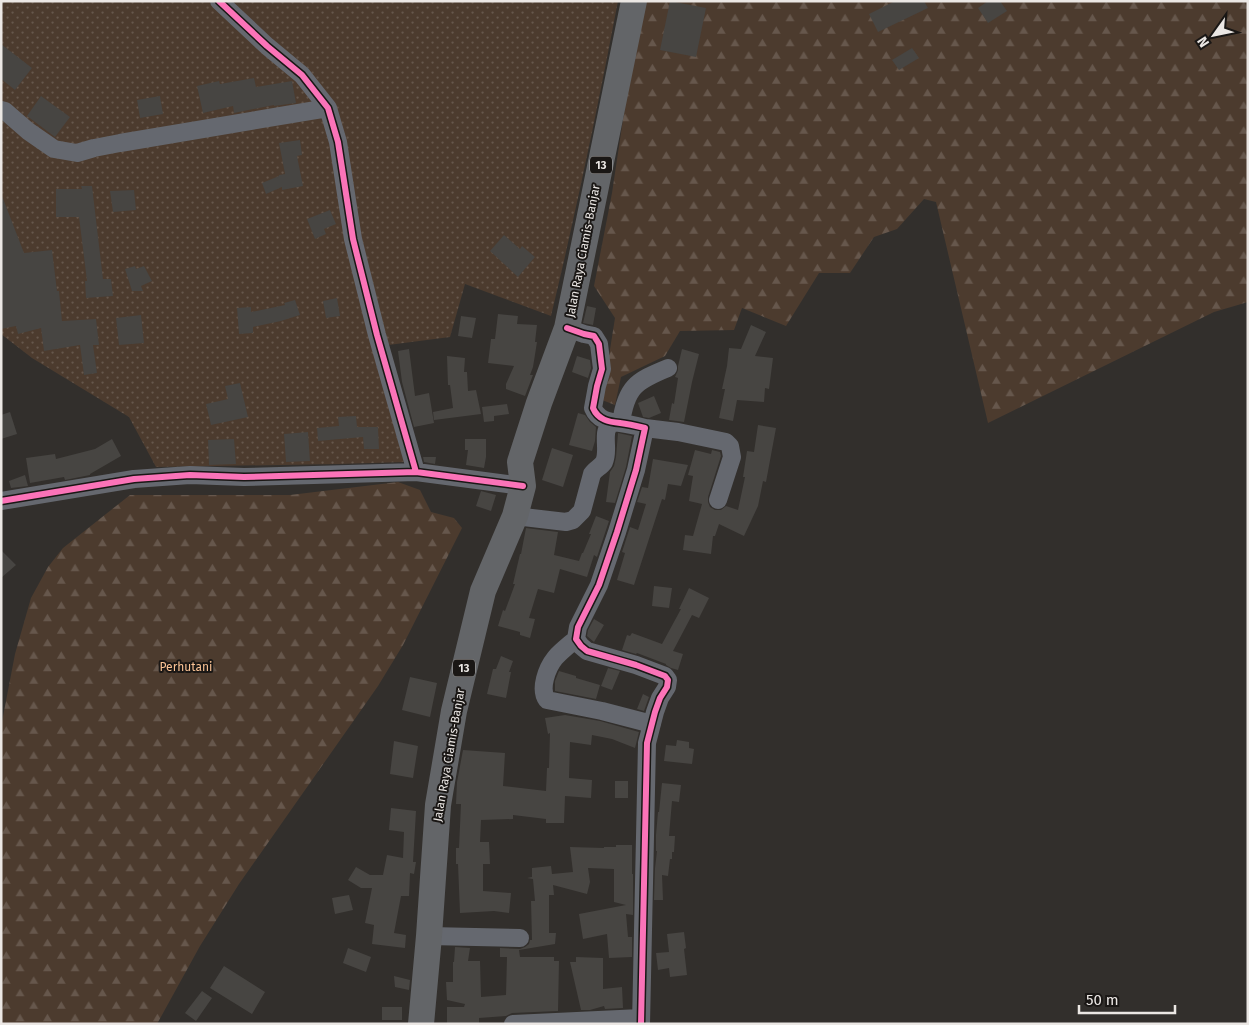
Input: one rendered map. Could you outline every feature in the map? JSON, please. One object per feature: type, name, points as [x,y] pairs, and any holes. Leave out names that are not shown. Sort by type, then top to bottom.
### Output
[{"type":"highway","name":"Jalan Raya Ciamis-Banjar","points":[[421,1024],[430,936],[438,805],[454,711],[483,591],[515,516],[523,486],[520,462],[539,403],[567,328],[634,1]]},
{"type":"street","points":[[219,1],[261,41],[302,75],[328,108],[338,142],[353,239],[377,335],[416,472]]},
{"type":"street","points":[[1,110],[5,111],[28,131],[54,149],[77,154],[94,148],[120,143],[328,108]]},
{"type":"street","points":[[567,328],[594,336],[599,344],[602,369],[596,386],[593,408],[601,418],[615,423],[678,432],[726,442],[730,446],[732,457],[718,500]]},
{"type":"street","points":[[515,516],[566,522],[576,518],[582,512],[592,474],[604,461],[607,451],[606,434],[623,409],[626,398],[634,386],[647,377],[668,368]]},
{"type":"street","points":[[645,428],[636,470],[618,532],[599,585],[578,627],[576,639],[554,660],[545,679],[543,690],[547,700],[602,711],[652,724]]},
{"type":"street","points":[[1,501],[134,478],[190,475],[253,476],[416,472],[523,486]]},
{"type":"street","points":[[513,1024],[641,1021],[648,743],[655,712],[660,698],[667,687],[668,680],[665,676],[636,665],[587,651],[580,646],[576,639]]},
{"type":"street","points":[[430,936],[520,938]]},
{"type":"green space","points":[[1,1],[618,1],[603,80],[551,316],[465,284],[450,337],[373,347],[404,462],[156,467],[129,417],[32,358],[1,334]]},
{"type":"green space","points":[[645,1],[1248,1],[1248,302],[1214,312],[988,423],[936,202],[924,199],[897,229],[874,237],[850,273],[819,273],[786,326],[742,308],[734,330],[680,331],[665,356],[621,377],[615,405],[602,400],[615,318],[594,286]]},
{"type":"green space","name":"Perhutani","points":[[398,482],[420,490],[431,512],[454,518],[462,528],[403,645],[378,686],[239,884],[200,946],[157,1024],[1,1024],[1,727],[15,654],[31,598],[48,567],[63,548],[130,495],[290,495]]},
{"type":"building","points":[[670,1],[706,8],[696,57],[660,50]]},
{"type":"building","points":[[895,1],[924,1],[928,8],[878,32],[869,14]]},
{"type":"building","points":[[988,1],[1000,1],[1007,11],[988,23],[978,8]]},
{"type":"building","points":[[1,44],[32,68],[15,90],[1,79]]},
{"type":"building","points":[[912,48],[919,58],[899,70],[892,60]]},
{"type":"building","points":[[254,78],[256,87],[292,81],[296,103],[274,105],[234,113],[233,106],[203,113],[197,86],[219,81],[220,84]]},
{"type":"building","points":[[41,96],[70,117],[55,137],[27,116]]},
{"type":"building","points":[[160,96],[163,114],[140,118],[137,100]]},
{"type":"building","points":[[300,140],[302,155],[297,156],[303,186],[282,190],[282,187],[266,194],[262,183],[285,174],[279,143]]},
{"type":"building","points":[[81,186],[92,186],[103,279],[111,279],[113,296],[86,298],[85,281],[87,281],[79,217],[56,217],[56,189],[82,189]]},
{"type":"building","points":[[134,190],[136,210],[113,212],[110,191]]},
{"type":"building","points":[[1,196],[24,253],[52,250],[62,321],[96,319],[99,345],[93,345],[97,373],[84,375],[80,345],[44,351],[41,328],[18,334],[16,326],[1,329]]},
{"type":"building","points":[[330,210],[336,224],[324,229],[326,234],[315,239],[307,219]]},
{"type":"building","points":[[504,235],[520,249],[522,246],[535,257],[518,277],[490,251]]},
{"type":"building","points":[[135,266],[136,269],[144,266],[152,281],[141,286],[143,291],[132,291],[125,269]]},
{"type":"building","points":[[337,298],[340,316],[326,318],[323,301]]},
{"type":"building","points":[[295,300],[300,315],[253,327],[253,333],[239,334],[237,308],[251,307],[251,312],[285,305],[284,303]]},
{"type":"building","points":[[587,306],[596,308],[593,325],[583,323]]},
{"type":"building","points":[[498,314],[518,316],[517,324],[537,325],[535,342],[537,342],[530,375],[533,375],[525,396],[506,389],[506,384],[514,366],[488,363],[491,339],[495,339]]},
{"type":"building","points":[[141,315],[144,343],[119,345],[116,318]]},
{"type":"building","points":[[461,316],[476,318],[472,338],[458,336]]},
{"type":"building","points":[[751,325],[766,332],[755,356],[773,358],[769,389],[765,388],[764,402],[737,400],[733,421],[719,418],[725,389],[722,389],[729,348],[741,349]]},
{"type":"building","points":[[409,349],[415,396],[429,393],[434,423],[414,427],[402,382],[398,351]]},
{"type":"building","points":[[682,349],[699,354],[684,422],[669,420],[672,403],[674,404],[678,378],[675,377]]},
{"type":"building","points":[[447,356],[465,358],[464,372],[467,372],[468,391],[476,390],[481,414],[434,420],[433,412],[453,408],[450,385],[448,385]]},
{"type":"building","points":[[577,356],[590,360],[591,368],[588,378],[572,372]]},
{"type":"building","points":[[240,383],[248,417],[211,425],[206,404],[228,399],[225,386]]},
{"type":"building","points":[[654,396],[661,413],[649,418],[643,417],[638,403]]},
{"type":"building","points":[[507,404],[509,414],[494,416],[494,421],[484,422],[482,407]]},
{"type":"building","points":[[10,412],[17,434],[1,439],[1,415]]},
{"type":"building","points":[[578,413],[585,415],[596,427],[592,451],[569,445]]},
{"type":"building","points":[[356,416],[357,427],[378,427],[379,449],[364,449],[363,437],[318,441],[317,428],[339,426],[338,417]]},
{"type":"building","points":[[758,425],[776,428],[766,482],[763,481],[758,506],[744,536],[719,524],[715,536],[713,536],[711,554],[683,550],[685,535],[693,536],[702,504],[689,501],[693,476],[688,475],[695,450],[711,454],[712,450],[720,452],[721,456],[708,497],[710,507],[715,510],[721,510],[726,506],[738,510],[745,477],[743,477],[747,451],[754,452]]},
{"type":"building","points":[[308,432],[310,461],[286,462],[284,434]]},
{"type":"building","points":[[618,433],[632,436],[626,467],[615,503],[606,502],[610,472],[616,457]]},
{"type":"building","points":[[112,439],[121,456],[90,475],[65,480],[64,477],[30,483],[26,458],[55,454],[56,459],[95,449]]},
{"type":"building","points":[[234,439],[236,464],[209,465],[208,440]]},
{"type":"building","points":[[465,439],[486,439],[484,468],[466,465],[468,450],[465,450]]},
{"type":"building","points":[[552,448],[573,455],[563,487],[542,480]]},
{"type":"building","points":[[423,457],[436,457],[435,464],[424,462]]},
{"type":"building","points":[[653,459],[688,465],[681,486],[668,484],[665,500],[662,499],[634,585],[617,580],[625,553],[622,552],[630,527],[638,530],[646,504],[637,502],[642,487],[648,488]]},
{"type":"building","points":[[25,475],[28,486],[11,488],[9,481]]},
{"type":"building","points":[[481,491],[496,495],[491,511],[476,506]]},
{"type":"building","points":[[596,516],[609,521],[597,557],[594,555],[587,577],[560,569],[554,593],[538,589],[529,618],[535,619],[530,638],[520,635],[520,632],[498,626],[515,584],[513,584],[526,528],[558,532],[554,555],[579,561],[591,534],[589,534]]},
{"type":"building","points":[[1,550],[16,565],[1,578]]},
{"type":"building","points":[[654,586],[672,588],[669,608],[652,606]]},
{"type":"building","points":[[689,588],[709,598],[699,618],[692,615],[673,651],[683,654],[678,670],[637,653],[622,650],[627,635],[630,636],[632,633],[662,644],[681,609],[679,609]]},
{"type":"building","points":[[594,619],[604,625],[594,642],[587,636]]},
{"type":"building","points":[[501,656],[513,661],[509,672],[511,672],[506,698],[487,694],[493,669],[496,669]]},
{"type":"building","points":[[608,668],[620,671],[612,690],[601,686]]},
{"type":"building","points":[[559,671],[600,685],[596,699],[555,691],[555,681]]},
{"type":"building","points":[[410,677],[437,683],[430,717],[402,710]]},
{"type":"building","points":[[643,694],[649,697],[644,711],[637,709]]},
{"type":"building","points":[[565,715],[600,721],[639,732],[635,748],[612,739],[592,735],[591,745],[570,742],[569,778],[592,780],[591,798],[565,796],[564,823],[546,823],[546,819],[513,815],[513,819],[481,820],[480,842],[489,842],[490,864],[483,864],[483,891],[511,893],[509,913],[494,911],[460,913],[456,848],[459,848],[461,804],[456,804],[457,782],[463,750],[505,753],[503,786],[546,791],[550,733],[548,734],[545,718]]},
{"type":"building","points":[[677,740],[689,742],[689,748],[694,749],[692,764],[664,761],[666,745],[676,746]]},
{"type":"building","points":[[394,741],[418,746],[413,778],[390,774]]},
{"type":"building","points":[[615,781],[628,781],[628,798],[615,798]]},
{"type":"building","points":[[662,783],[681,785],[679,802],[672,801],[669,836],[675,836],[674,852],[672,852],[672,859],[670,859],[668,876],[662,875],[663,900],[654,900],[656,835]]},
{"type":"building","points":[[391,808],[416,811],[413,862],[416,862],[414,874],[410,873],[409,896],[401,896],[394,933],[406,935],[405,948],[372,944],[374,925],[365,923],[372,888],[361,888],[348,880],[356,867],[370,875],[383,875],[387,855],[403,858],[404,832],[389,830]]},
{"type":"building","points":[[616,845],[632,845],[633,915],[626,914],[628,937],[632,937],[632,957],[609,958],[607,934],[583,939],[579,914],[626,905],[614,902],[614,869],[588,868],[590,882],[587,894],[553,885],[554,895],[549,895],[549,933],[556,933],[555,944],[519,950],[520,957],[554,957],[554,961],[559,961],[558,1011],[512,1013],[506,1016],[479,1018],[479,1024],[447,1024],[447,1007],[464,1007],[465,1004],[447,1000],[446,982],[453,982],[455,947],[470,948],[468,961],[480,961],[481,997],[506,995],[507,957],[500,957],[500,948],[520,949],[532,940],[531,901],[535,901],[533,879],[527,878],[532,877],[532,868],[551,866],[552,874],[573,872],[570,847],[604,848],[616,847]]},
{"type":"building","points":[[349,895],[353,910],[335,914],[332,898]]},
{"type":"building","points":[[684,932],[687,975],[670,977],[669,968],[658,970],[656,953],[669,952],[667,934]]},
{"type":"building","points":[[348,948],[371,957],[366,972],[343,963]]},
{"type":"building","points":[[576,957],[603,958],[603,989],[622,987],[623,1008],[605,1009],[604,1006],[590,1010],[581,1010],[570,962],[576,962]]},
{"type":"building","points":[[224,966],[265,992],[252,1014],[210,988]]},
{"type":"building","points":[[394,976],[410,980],[409,990],[395,987]]},
{"type":"building","points":[[202,991],[212,998],[196,1021],[185,1013]]},
{"type":"building","points":[[382,1007],[402,1007],[402,1020],[382,1020]]},
{"type":"cycle path","points":[[219,1],[267,46],[302,75],[328,108],[338,142],[353,239],[377,335],[416,472]]},
{"type":"cycle path","points":[[567,328],[594,336],[599,344],[602,369],[593,408],[595,412],[601,418],[608,421],[645,428],[636,470],[617,532],[599,585],[578,627],[576,639],[587,651],[636,665],[665,676],[668,680],[667,687],[660,698],[655,712],[647,743],[641,1024]]},
{"type":"cycle path","points":[[1,501],[134,479],[190,475],[244,477],[416,472],[523,486]]}]
